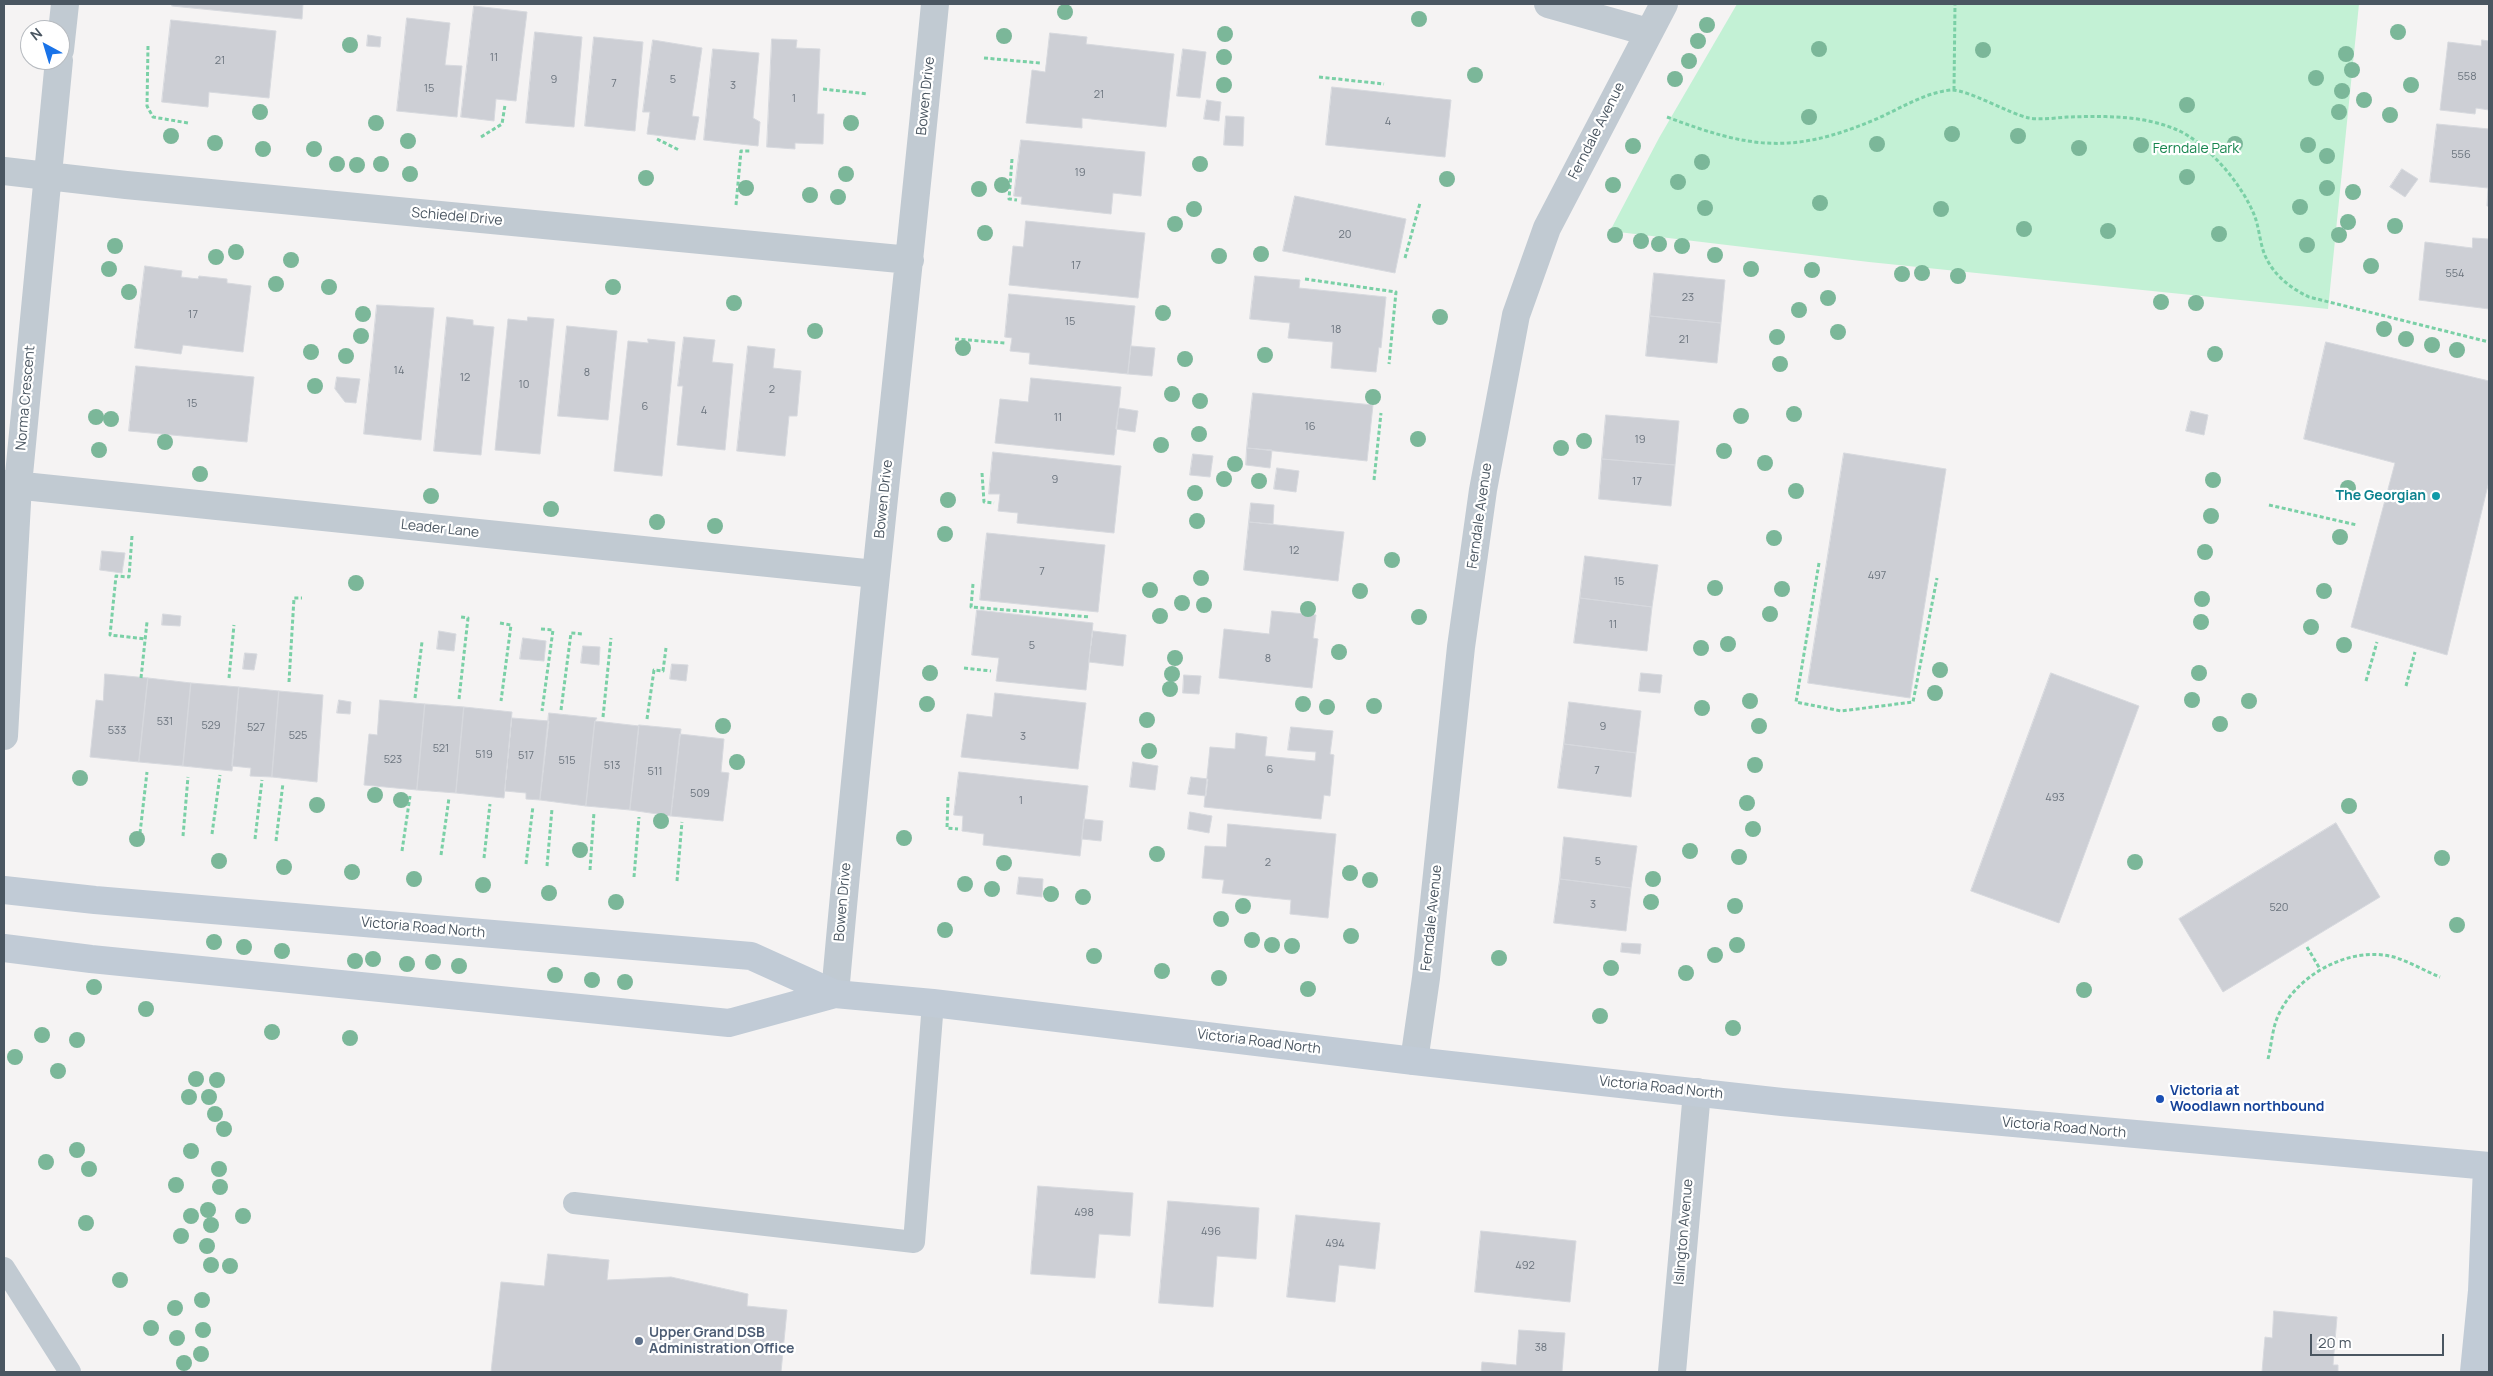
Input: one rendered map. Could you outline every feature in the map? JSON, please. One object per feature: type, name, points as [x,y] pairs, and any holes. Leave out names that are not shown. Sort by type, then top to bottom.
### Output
[{"type":"main road","name":"Victoria Road North","points":[[4,890],[95,900],[751,956],[835,994],[933,1003],[1414,1061],[1861,1110],[2489,1163]]},
{"type":"main road","name":"Victoria Road North","points":[[4,948],[91,959],[729,1023],[835,994]]},
{"type":"main road","points":[[2474,1372],[2482,1291],[2489,1163]]},
{"type":"street","points":[[63,20],[65,4]]},
{"type":"street","name":"Bowen Drive","points":[[835,994],[875,574],[910,260],[935,4]]},
{"type":"street","points":[[1548,4],[1648,32]]},
{"type":"street","name":"Ferndale Avenue","points":[[1414,1061],[1426,978],[1462,647],[1482,490],[1516,315],[1547,228],[1664,4]]},
{"type":"street","name":"Norma Crescent","points":[[4,736],[11,484],[58,70]]},
{"type":"street","name":"Schiedel Drive","points":[[4,172],[910,260]]},
{"type":"street","name":"Leader Lane","points":[[11,484],[875,574]]},
{"type":"street","name":"Islington Avenue","points":[[1672,1372],[1697,1092]]},
{"type":"lane","points":[[574,1203],[914,1242],[933,1003]]},
{"type":"lane","points":[[4,1268],[70,1372]]},
{"type":"path","points":[[1954,90],[1955,4]]},
{"type":"path","points":[[148,46],[147,106],[153,117],[188,123]]},
{"type":"path","points":[[984,58],[1040,63]]},
{"type":"path","points":[[1319,78],[1384,84]]},
{"type":"path","points":[[823,89],[868,94]]},
{"type":"path","points":[[1667,117],[1724,137],[1751,142],[1795,144],[1850,130],[1926,95],[1954,90],[2031,118],[2116,116],[2142,120],[2176,129],[2215,156],[2228,171],[2255,217],[2265,255],[2290,288],[2309,297],[2489,342]]},
{"type":"path","points":[[481,137],[502,124],[505,105]]},
{"type":"path","points":[[657,140],[679,150]]},
{"type":"path","points":[[732,242],[741,151],[751,150]]},
{"type":"path","points":[[1012,159],[1009,199],[1017,200]]},
{"type":"path","points":[[1405,258],[1420,203]]},
{"type":"path","points":[[1305,279],[1396,292],[1389,364]]},
{"type":"path","points":[[955,338],[1005,343]]},
{"type":"path","points":[[1374,480],[1381,413]]},
{"type":"path","points":[[982,473],[984,502],[994,503]]},
{"type":"path","points":[[135,497],[129,577],[116,576],[110,635],[146,639]]},
{"type":"path","points":[[2269,505],[2357,525]]},
{"type":"path","points":[[1819,563],[1796,702],[1841,711],[1913,702],[1937,578]]},
{"type":"path","points":[[973,584],[971,607],[1090,617]]},
{"type":"path","points":[[289,682],[294,598],[302,598]]},
{"type":"path","points":[[459,699],[468,618],[461,617]]},
{"type":"path","points":[[141,678],[147,622]]},
{"type":"path","points":[[500,623],[511,625],[501,702]]},
{"type":"path","points":[[229,678],[234,625]]},
{"type":"path","points":[[541,629],[553,630],[542,711]]},
{"type":"path","points":[[561,710],[571,633],[583,634]]},
{"type":"path","points":[[603,717],[611,638]]},
{"type":"path","points":[[415,698],[422,642]]},
{"type":"path","points":[[2366,681],[2377,642]]},
{"type":"path","points":[[647,719],[654,670],[663,671],[666,648]]},
{"type":"path","points":[[2406,686],[2415,652]]},
{"type":"path","points":[[964,668],[991,671]]},
{"type":"path","points":[[140,832],[147,772]]},
{"type":"path","points":[[212,834],[220,775]]},
{"type":"path","points":[[183,836],[188,777]]},
{"type":"path","points":[[255,839],[262,780]]},
{"type":"path","points":[[276,841],[283,783]]},
{"type":"path","points":[[402,851],[410,796]]},
{"type":"path","points":[[441,855],[449,798]]},
{"type":"path","points":[[948,798],[947,828],[958,829]]},
{"type":"path","points":[[484,858],[490,804]]},
{"type":"path","points":[[526,864],[533,806]]},
{"type":"path","points":[[547,866],[552,809]]},
{"type":"path","points":[[590,870],[594,812]]},
{"type":"path","points":[[634,877],[639,817]]},
{"type":"path","points":[[677,881],[682,822]]},
{"type":"path","points":[[2307,948],[2320,968]]},
{"type":"path","points":[[2268,1059],[2276,1021],[2285,1004],[2303,983],[2320,968],[2353,958],[2394,957],[2440,977]]},
{"type":"green space","name":"Ferndale Park","points":[[1737,4],[2359,4],[2328,309],[1869,262],[1610,231],[1659,138]]},
{"type":"building","points":[[173,4],[303,4],[302,19],[172,6]]},
{"type":"building","points":[[474,6],[527,12],[516,101],[496,99],[494,121],[461,117]]},
{"type":"building","points":[[407,18],[450,23],[445,65],[462,66],[457,117],[397,111]]},
{"type":"building","points":[[171,20],[276,31],[269,98],[209,92],[208,107],[162,102]]},
{"type":"building","points":[[535,32],[582,37],[574,127],[526,123]]},
{"type":"building","points":[[1050,33],[1087,37],[1086,44],[1174,54],[1166,127],[1082,118],[1082,128],[1026,123],[1032,70],[1045,72]]},
{"type":"building","points":[[368,35],[381,37],[380,47],[367,46]]},
{"type":"building","points":[[594,37],[643,42],[635,131],[585,126]]},
{"type":"building","points":[[772,39],[797,40],[796,48],[820,49],[817,114],[824,114],[823,144],[795,143],[795,149],[767,147]]},
{"type":"building","points":[[653,40],[702,48],[692,116],[699,117],[695,140],[647,134],[650,112],[643,112]]},
{"type":"building","points":[[2482,40],[2489,41],[2489,110],[2476,108],[2475,114],[2440,110],[2448,42],[2481,46]]},
{"type":"building","points":[[713,49],[759,53],[753,118],[760,122],[758,146],[704,140]]},
{"type":"building","points":[[1183,49],[1206,52],[1200,98],[1177,96]]},
{"type":"building","points":[[1332,87],[1451,100],[1445,157],[1326,145]]},
{"type":"building","points":[[1207,100],[1221,102],[1219,121],[1204,119]]},
{"type":"building","points":[[1226,116],[1244,117],[1243,146],[1224,145]]},
{"type":"building","points":[[2437,124],[2489,129],[2489,206],[2487,206],[2488,188],[2430,182]]},
{"type":"building","points":[[1021,140],[1145,152],[1141,196],[1113,193],[1111,214],[1021,204],[1022,197],[1014,196]]},
{"type":"building","points":[[2402,169],[2418,179],[2405,197],[2390,187]]},
{"type":"building","points":[[1295,196],[1406,219],[1395,273],[1283,251]]},
{"type":"building","points":[[1026,221],[1145,233],[1138,298],[1009,285],[1013,246],[1023,247]]},
{"type":"building","points":[[2473,238],[2489,239],[2489,309],[2419,300],[2425,242],[2472,248]]},
{"type":"building","points":[[145,266],[182,271],[181,277],[198,279],[199,276],[227,279],[227,283],[251,286],[243,352],[183,345],[181,354],[135,348]]},
{"type":"building","points":[[1654,273],[1725,280],[1721,323],[1650,316]]},
{"type":"building","points":[[1255,276],[1300,280],[1299,288],[1386,297],[1381,348],[1379,347],[1376,372],[1331,368],[1333,342],[1288,338],[1290,323],[1250,319]]},
{"type":"building","points":[[1009,294],[1135,306],[1128,374],[1029,364],[1030,353],[1010,351],[1012,338],[1005,337]]},
{"type":"building","points":[[377,305],[434,308],[421,440],[364,434]]},
{"type":"building","points":[[1650,316],[1721,323],[1717,363],[1646,356]]},
{"type":"building","points":[[447,317],[473,320],[473,325],[494,327],[481,455],[434,451]]},
{"type":"building","points":[[528,317],[554,319],[540,454],[495,450],[508,319],[527,321]]},
{"type":"building","points":[[567,326],[617,331],[608,420],[558,416]]},
{"type":"building","points":[[684,337],[715,340],[712,362],[733,364],[725,450],[677,445],[683,386],[678,386]]},
{"type":"building","points":[[648,339],[675,342],[662,476],[614,471],[628,341],[648,343]]},
{"type":"building","name":"The Georgian","points":[[2326,342],[2489,381],[2489,481],[2447,655],[2351,627],[2395,463],[2304,439]]},
{"type":"building","points":[[748,346],[775,349],[773,368],[801,371],[797,416],[789,416],[785,456],[737,451]]},
{"type":"building","points":[[1131,346],[1155,348],[1152,376],[1128,374]]},
{"type":"building","points":[[136,366],[254,377],[247,442],[129,431]]},
{"type":"building","points":[[337,377],[360,379],[356,403],[345,402],[335,389]]},
{"type":"building","points":[[1031,378],[1121,387],[1114,455],[995,443],[1000,399],[1028,402]]},
{"type":"building","points":[[1253,393],[1373,405],[1367,461],[1247,448]]},
{"type":"building","points":[[1119,408],[1138,411],[1135,432],[1116,429]]},
{"type":"building","points":[[2191,411],[2208,415],[2204,435],[2186,431]]},
{"type":"building","points":[[1606,415],[1679,421],[1675,465],[1602,459]]},
{"type":"building","points":[[1247,448],[1272,450],[1270,468],[1246,465]]},
{"type":"building","points":[[993,452],[1121,466],[1114,533],[1017,523],[1018,513],[998,511],[1000,494],[989,494]]},
{"type":"building","points":[[1844,453],[1946,469],[1910,698],[1808,683]]},
{"type":"building","points":[[1193,454],[1213,456],[1210,477],[1190,475]]},
{"type":"building","points":[[1602,459],[1675,465],[1671,506],[1599,499]]},
{"type":"building","points":[[1277,468],[1299,471],[1296,492],[1274,489]]},
{"type":"building","points":[[1251,503],[1274,505],[1273,524],[1249,522]]},
{"type":"building","points":[[1249,522],[1344,532],[1338,581],[1244,570]]},
{"type":"building","points":[[987,533],[1105,545],[1098,612],[980,600]]},
{"type":"building","points":[[102,551],[125,553],[122,573],[100,570]]},
{"type":"building","points":[[1585,556],[1658,565],[1652,607],[1580,598]]},
{"type":"building","points":[[1580,598],[1652,607],[1647,651],[1574,643]]},
{"type":"building","points":[[977,610],[1093,623],[1086,690],[996,681],[999,658],[972,655]]},
{"type":"building","points":[[1272,611],[1316,615],[1313,638],[1318,639],[1312,688],[1219,678],[1224,629],[1269,634]]},
{"type":"building","points":[[163,614],[181,616],[180,626],[162,625]]},
{"type":"building","points":[[439,631],[456,634],[454,651],[437,649]]},
{"type":"building","points":[[1093,631],[1126,635],[1123,666],[1089,662]]},
{"type":"building","points":[[523,638],[546,641],[544,661],[520,659]]},
{"type":"building","points":[[583,646],[600,647],[599,665],[581,663]]},
{"type":"building","points":[[245,653],[257,654],[254,670],[243,669]]},
{"type":"building","points":[[672,664],[688,665],[686,681],[670,679]]},
{"type":"building","points":[[1641,673],[1662,675],[1660,693],[1639,691]]},
{"type":"building","points":[[2051,673],[2139,706],[2059,923],[1971,891]]},
{"type":"building","points":[[105,674],[148,678],[139,762],[90,757],[96,700],[103,701]]},
{"type":"building","points":[[1184,675],[1201,676],[1199,694],[1183,693]]},
{"type":"building","points":[[148,678],[191,683],[183,766],[139,762]]},
{"type":"building","points":[[191,683],[239,687],[232,771],[183,766]]},
{"type":"building","points":[[239,687],[279,691],[272,777],[250,776],[251,768],[232,766]]},
{"type":"building","points":[[279,691],[323,695],[317,782],[272,777]]},
{"type":"building","points":[[995,693],[1086,703],[1078,769],[961,757],[967,714],[992,717]]},
{"type":"building","points":[[339,700],[351,702],[350,714],[337,713]]},
{"type":"building","points":[[380,700],[425,704],[417,790],[364,785],[369,734],[377,735]]},
{"type":"building","points":[[1569,702],[1641,711],[1636,753],[1564,744]]},
{"type":"building","points":[[425,704],[464,707],[456,793],[417,790]]},
{"type":"building","points":[[464,707],[512,712],[504,798],[456,793]]},
{"type":"building","points":[[549,713],[597,718],[595,721],[586,806],[540,800]]},
{"type":"building","points":[[512,718],[549,721],[540,800],[526,799],[526,793],[505,791]]},
{"type":"building","points":[[595,721],[639,726],[630,810],[586,806]]},
{"type":"building","points":[[639,725],[681,729],[671,816],[630,810]]},
{"type":"building","points":[[1291,727],[1333,731],[1330,754],[1334,755],[1330,796],[1324,795],[1321,819],[1204,807],[1210,747],[1235,749],[1236,733],[1267,737],[1265,756],[1315,761],[1316,752],[1288,750]]},
{"type":"building","points":[[680,734],[724,739],[721,772],[729,773],[723,821],[671,816]]},
{"type":"building","points":[[1564,744],[1636,753],[1631,797],[1558,788]]},
{"type":"building","points":[[1133,762],[1158,766],[1155,790],[1130,787]]},
{"type":"building","points":[[959,772],[1088,786],[1080,856],[983,845],[984,834],[962,831],[963,816],[954,815]]},
{"type":"building","points":[[1191,777],[1208,779],[1206,796],[1188,794]]},
{"type":"building","points":[[1190,812],[1212,816],[1209,833],[1188,829]]},
{"type":"building","points":[[1084,819],[1103,821],[1101,841],[1082,839]]},
{"type":"building","points":[[2336,823],[2380,897],[2223,992],[2179,919]]},
{"type":"building","points":[[1228,824],[1336,834],[1328,918],[1290,914],[1291,900],[1222,893],[1224,880],[1202,878],[1205,846],[1226,847]]},
{"type":"building","points":[[1564,837],[1637,846],[1631,888],[1560,879]]},
{"type":"building","points":[[1019,877],[1043,879],[1042,897],[1017,894]]},
{"type":"building","points":[[1560,879],[1631,888],[1626,931],[1554,923]]},
{"type":"building","points":[[1622,943],[1641,944],[1640,954],[1621,952]]},
{"type":"building","points":[[1038,1186],[1133,1193],[1130,1236],[1099,1234],[1095,1278],[1031,1274]]},
{"type":"building","points":[[1168,1201],[1259,1208],[1256,1259],[1217,1256],[1213,1307],[1159,1303]]},
{"type":"building","points":[[1296,1215],[1380,1223],[1375,1269],[1339,1265],[1335,1302],[1287,1297]]},
{"type":"building","points":[[1481,1231],[1576,1241],[1570,1302],[1475,1292]]},
{"type":"building","name":"Upper Grand DSB Administration Office","points":[[548,1254],[609,1260],[607,1280],[671,1277],[748,1294],[747,1306],[787,1310],[781,1372],[491,1372],[501,1282],[544,1286]]},
{"type":"building","points":[[2274,1311],[2337,1317],[2333,1365],[2338,1365],[2338,1372],[2262,1372],[2265,1337],[2272,1338]]},
{"type":"building","points":[[1519,1330],[1565,1333],[1562,1372],[1481,1372],[1482,1362],[1516,1365]]},
{"type":"place","name":"The Georgian","points":[[2436,496]]},
{"type":"place","name":"Victoria at Woodlawn northbound","points":[[2160,1099]]},
{"type":"place","name":"Upper Grand DSB Administration Office","points":[[639,1341]]}]
